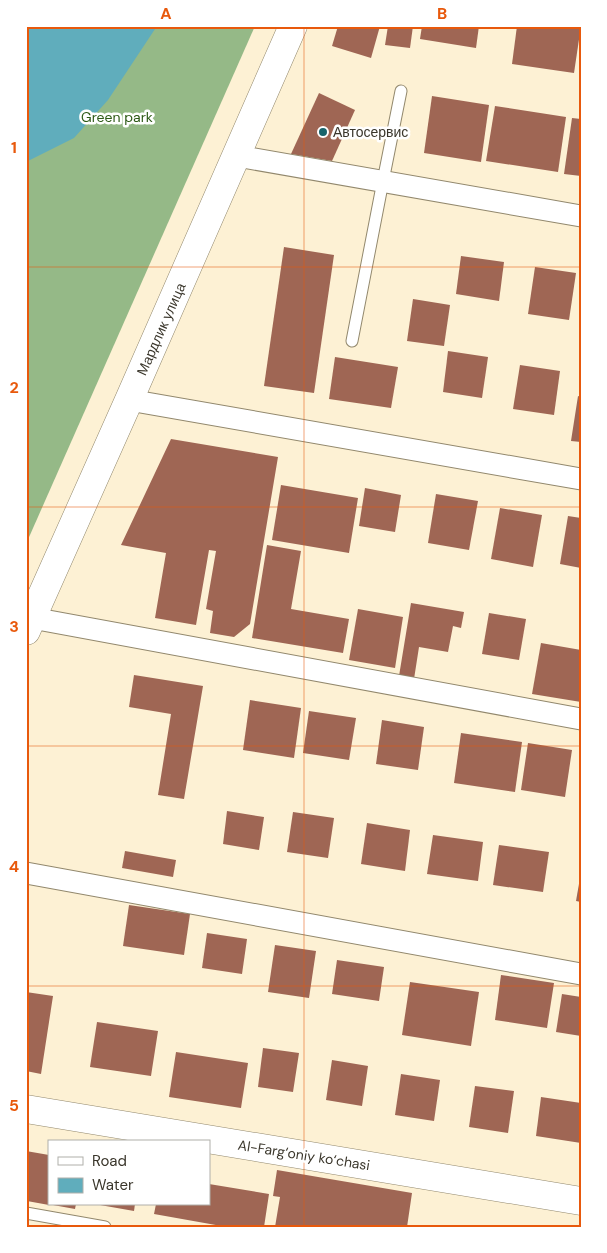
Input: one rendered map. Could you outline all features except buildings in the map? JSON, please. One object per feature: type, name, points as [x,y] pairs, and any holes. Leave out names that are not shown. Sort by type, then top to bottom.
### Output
[{"type":"street","name":"Мардлик улица","points":[[29,624],[293,26]]},
{"type":"street","points":[[237,156],[581,216]]},
{"type":"street","points":[[129,400],[581,478]]},
{"type":"street","points":[[29,624],[581,719]]},
{"type":"street","points":[[26,873],[581,974]]},
{"type":"street","name":"Al-Farg‘oniy ko‘chasi","points":[[26,1109],[581,1201]]},
{"type":"lane","points":[[352,341],[402,91]]},
{"type":"lane","points":[[26,1213],[105,1227]]},
{"type":"green space","name":"Green park","points":[[26,26],[255,26],[26,544]]},
{"type":"water","points":[[26,26],[157,26],[108,100],[74,138],[26,162]]},
{"type":"place","name":"Автосервис","points":[[323,132]]}]
